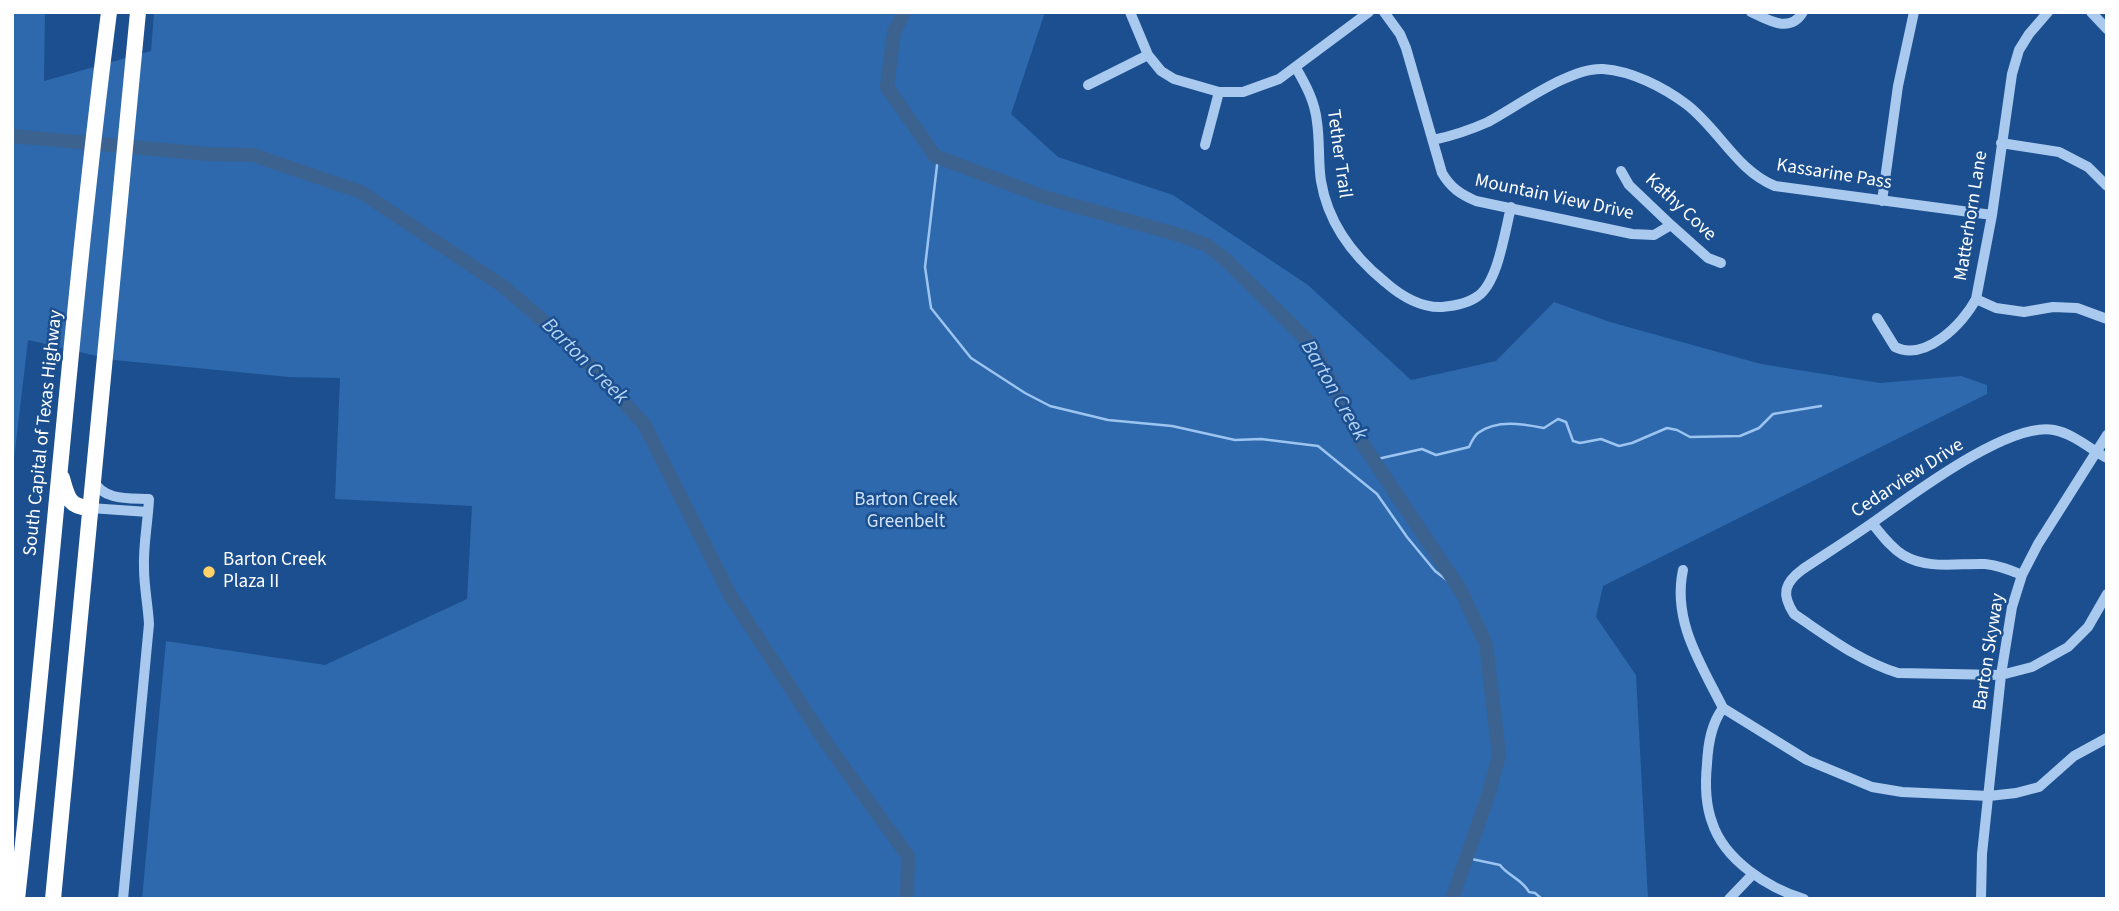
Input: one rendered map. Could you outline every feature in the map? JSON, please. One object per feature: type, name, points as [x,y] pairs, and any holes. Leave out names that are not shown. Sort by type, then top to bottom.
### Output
[{"type":"highway","points":[[99,12],[103,55]]},
{"type":"highway","name":"South Capital of Texas Highway","points":[[17,899],[108,12]]},
{"type":"highway","points":[[53,899],[138,12]]},
{"type":"highway","points":[[61,471],[69,498],[77,506],[90,508]]},
{"type":"street","points":[[1130,12],[1148,55],[1161,71],[1174,79],[1219,92],[1243,93],[1279,79],[1369,12]]},
{"type":"street","name":"Mountain View Drive","points":[[1384,12],[1400,34],[1406,48],[1442,173],[1450,186],[1462,195],[1476,201],[1632,233],[1654,235],[1671,225]]},
{"type":"street","points":[[1751,12],[1780,25],[1791,23],[1803,12]]},
{"type":"street","points":[[1882,201],[1898,86],[1914,12]]},
{"type":"street","name":"Matterhorn Lane","points":[[1877,318],[1885,335],[1895,347],[1906,351],[1921,349],[1942,338],[1970,311],[1976,299],[1992,215],[2012,74],[2019,50],[2048,12]]},
{"type":"street","points":[[2091,12],[2107,29]]},
{"type":"street","points":[[1088,85],[1148,55]]},
{"type":"street","name":"Tether Trail","points":[[1296,68],[1314,103],[1321,180],[1329,211],[1348,245],[1367,268],[1404,297],[1421,304],[1440,307],[1478,297],[1487,287],[1494,272],[1511,207]]},
{"type":"street","name":"Kassarine Pass","points":[[1433,140],[1486,123],[1565,78],[1601,69],[1643,80],[1673,95],[1709,125],[1747,170],[1775,186],[1992,215]]},
{"type":"street","points":[[1205,145],[1219,92]]},
{"type":"street","points":[[2001,143],[2059,152],[2088,167],[2107,186]]},
{"type":"street","name":"Kathy Cove","points":[[1621,171],[1629,185],[1671,225],[1708,258],[1721,263]]},
{"type":"street","points":[[1976,299],[1997,308],[2024,312],[2053,307],[2077,308],[2107,319]]},
{"type":"street","name":"Cedarview Drive","points":[[2001,675],[1898,673],[1882,668],[1868,662],[1794,614],[1788,605],[1787,585],[1794,576],[1936,478],[1989,448],[2027,432],[2036,429],[2053,430],[2069,435],[2107,458]]},
{"type":"street","name":"Barton Skyway","points":[[1981,899],[1982,854],[2001,675],[2012,607],[2022,575],[2038,544],[2107,436]]},
{"type":"street","points":[[93,480],[96,487],[104,493],[118,497],[149,499],[144,564],[149,624],[123,899]]},
{"type":"street","points":[[90,508],[148,512]]},
{"type":"street","points":[[1872,523],[1891,546],[1904,556],[1919,562],[1934,565],[1986,564],[2022,575]]},
{"type":"street","points":[[1683,570],[1680,605],[1685,629],[1723,708],[1807,761],[1872,787],[1902,792],[1989,796],[2039,787],[2074,756],[2105,743]]},
{"type":"street","points":[[2001,675],[2032,667],[2068,647],[2088,627],[2107,594]]},
{"type":"street","points":[[1723,708],[1716,720],[1708,749],[1705,783],[1712,825],[1736,859],[1754,874],[1804,899]]},
{"type":"street","points":[[1729,899],[1754,874]]},
{"type":"green space","name":"Barton Creek Greenbelt","points":[[12,12],[45,12],[44,81],[151,51],[154,12],[1045,12],[1011,114],[1058,157],[1173,195],[1308,285],[1411,380],[1496,361],[1554,302],[1610,322],[1761,364],[1880,383],[1961,376],[1987,385],[1987,394],[1603,586],[1596,617],[1636,675],[1648,899],[142,899],[166,641],[325,665],[467,599],[472,506],[335,499],[340,378],[289,377],[114,360],[28,340],[12,476]]},
{"type":"waterway","name":"Barton Creek","points":[[904,12],[894,32],[887,87],[935,156],[1047,198],[1207,245],[1227,261],[1311,344],[1362,443],[1461,591],[1486,644],[1499,755],[1488,796],[1452,899]]},
{"type":"waterway","name":"Barton Creek","points":[[12,136],[208,154],[253,155],[361,192],[504,287],[570,344],[644,424],[730,595],[827,744],[908,856],[907,899]]},
{"type":"waterway","points":[[938,157],[925,267],[931,308],[971,358],[1050,406],[1108,420],[1172,426],[1235,440],[1261,439],[1318,446],[1377,494],[1435,571],[1461,591]]},
{"type":"waterway","points":[[1373,460],[1422,449],[1436,455],[1469,447],[1478,433],[1502,424],[1544,428],[1558,419],[1566,422],[1573,441],[1580,443],[1601,439],[1619,446],[1667,428],[1690,437],[1740,436],[1759,428],[1773,414],[1821,406]]},
{"type":"waterway","points":[[1467,858],[1500,865],[1529,892],[1542,899]]},
{"type":"place","name":"Barton Creek Plaza II","points":[[209,572]]}]
